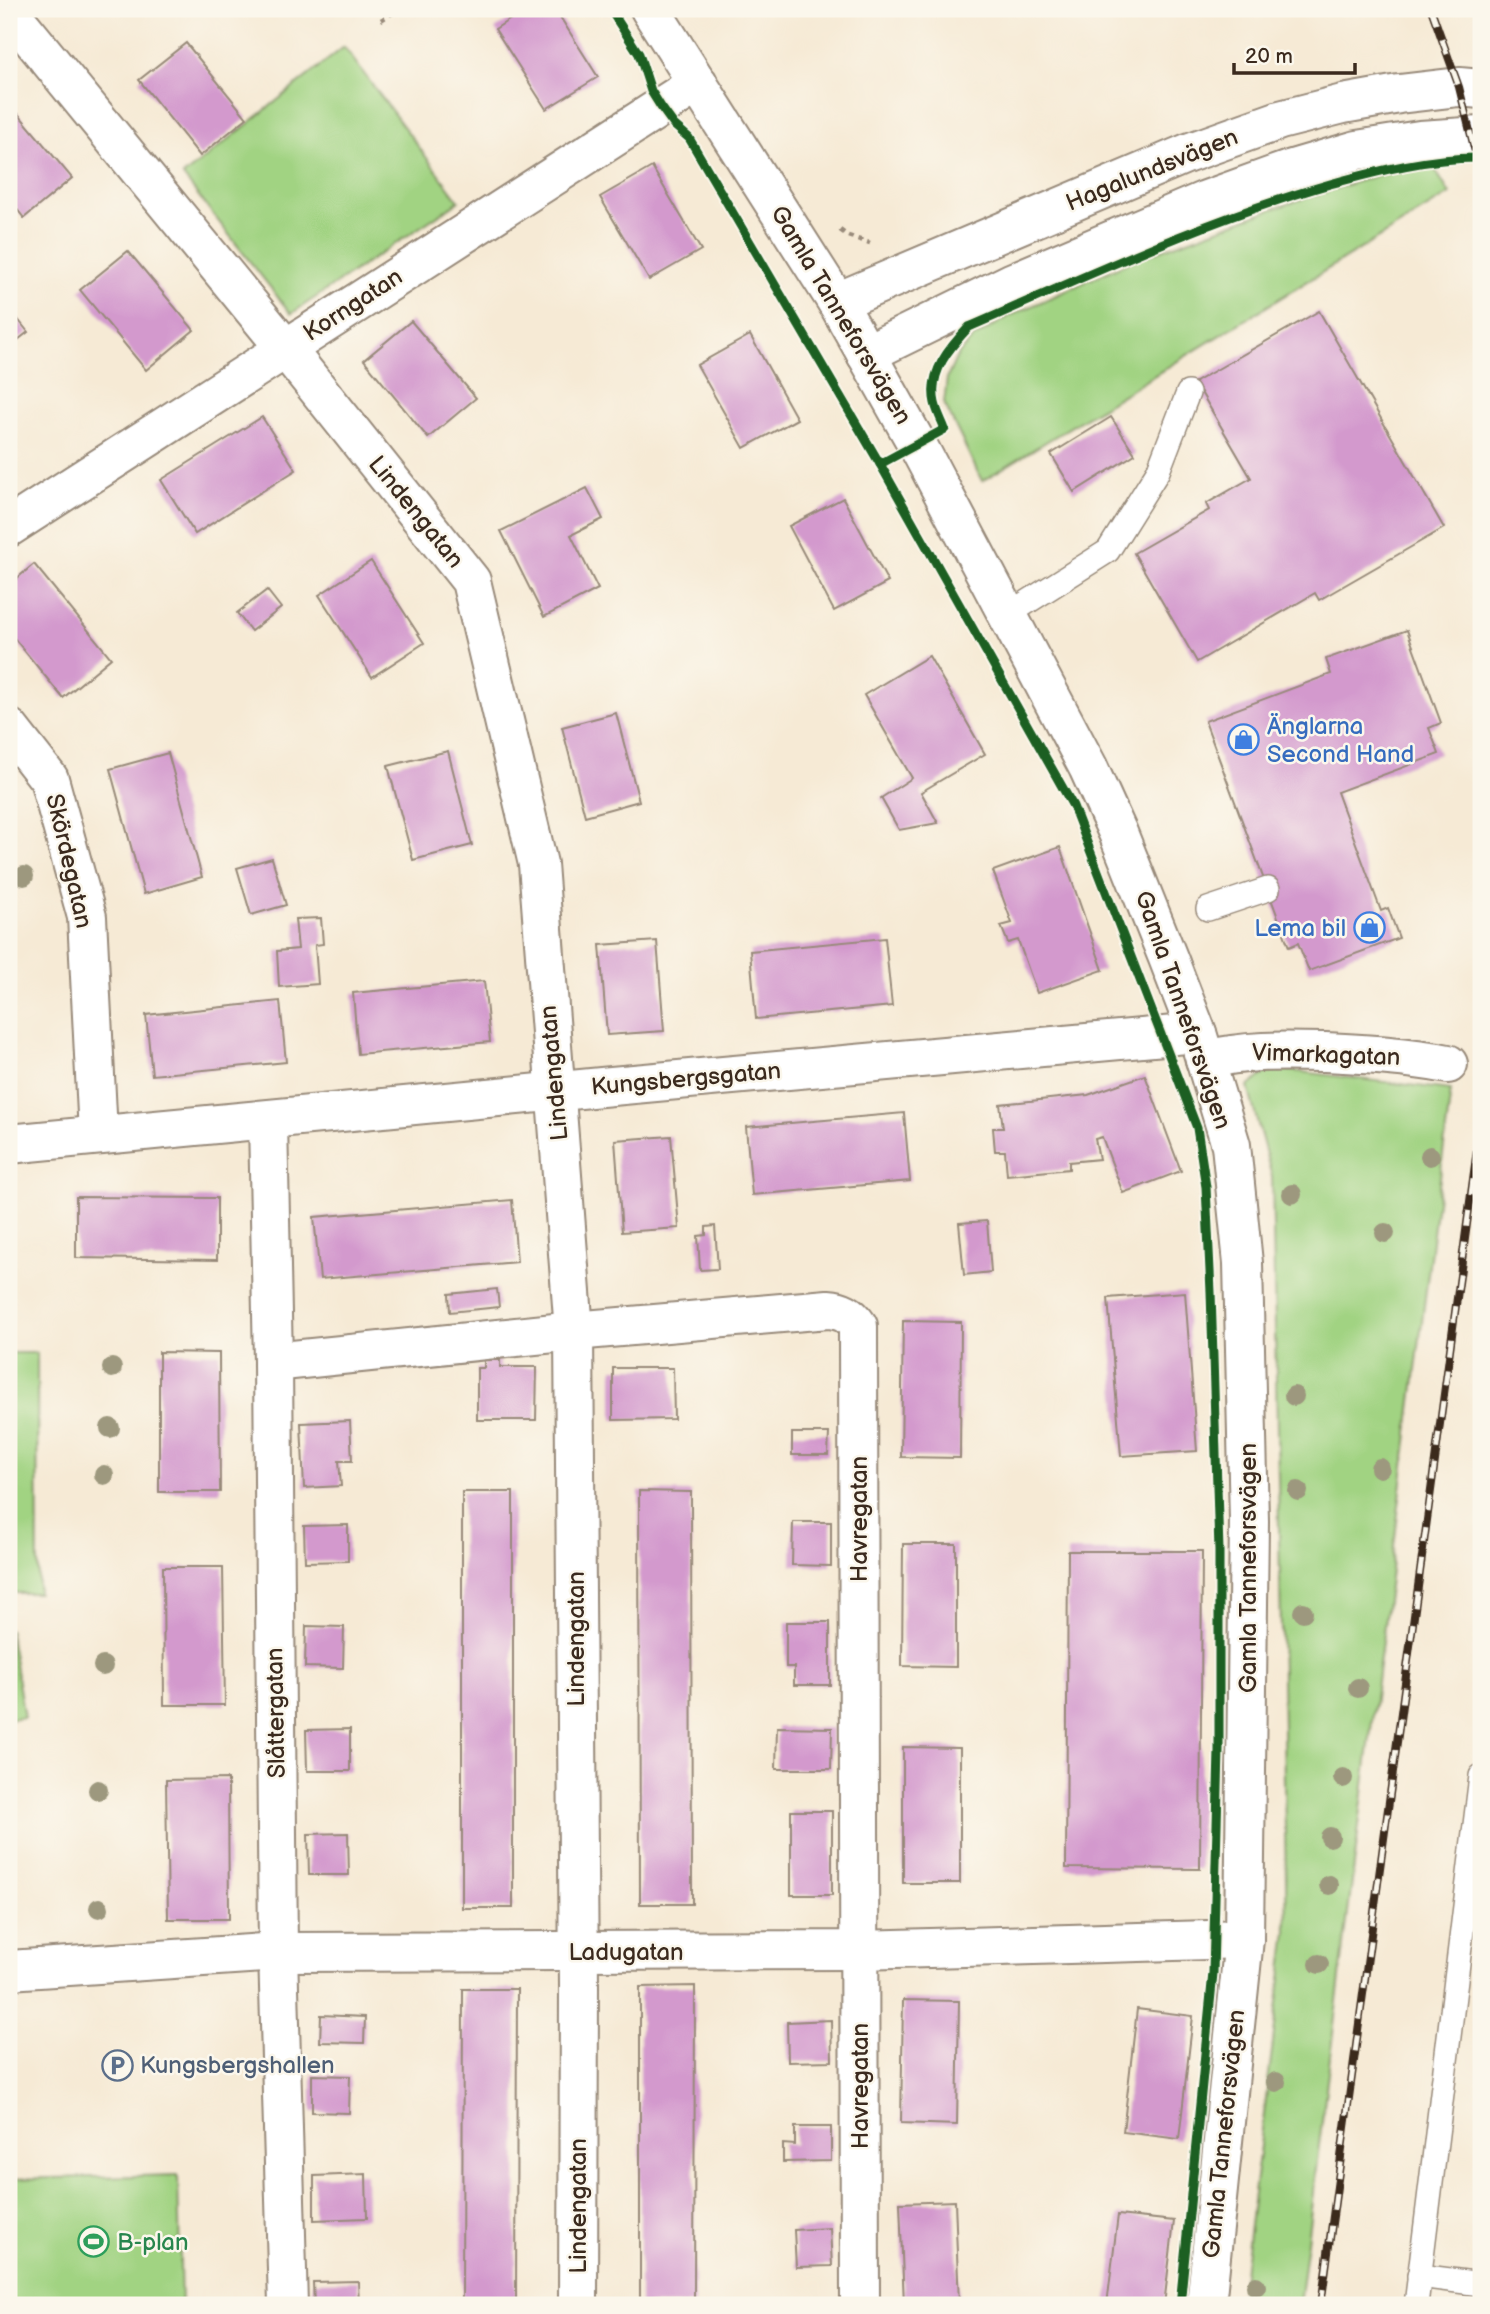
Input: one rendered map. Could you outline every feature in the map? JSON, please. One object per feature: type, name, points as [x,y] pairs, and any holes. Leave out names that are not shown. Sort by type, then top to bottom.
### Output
[{"type":"street","name":"Gamla Tanneforsvägen","points":[[650,9],[837,302],[917,444],[1088,767],[1118,833],[1201,1047],[1231,1145],[1243,1263],[1249,1521],[1244,1939],[1206,2305]]},
{"type":"street","name":"Lindengatan","points":[[9,11],[285,348],[471,581],[538,864],[574,1331],[578,2305]]},
{"type":"street","name":"Korngatan","points":[[9,527],[698,83]]},
{"type":"street","name":"Hagalundsvägen","points":[[837,302],[1188,153],[1280,120],[1343,104],[1399,94],[1459,88],[1481,89]]},
{"type":"street","name":"Hagalundsvägen","points":[[866,354],[1011,283],[1206,200],[1289,170],[1357,150],[1481,136]]},
{"type":"street","name":"Skördegatan","points":[[9,728],[49,779],[87,917],[98,1134]]},
{"type":"street","name":"Kungsbergsgatan","points":[[9,1144],[268,1121],[555,1091],[1201,1047]]},
{"type":"street","name":"Vimarkagatan","points":[[1201,1047],[1415,1058],[1448,1064]]},
{"type":"street","name":"Slåttergatan","points":[[268,1121],[278,1952],[288,2305]]},
{"type":"street","name":"Havregatan","points":[[273,1362],[574,1331],[828,1309],[840,1310],[858,1326],[860,2305]]},
{"type":"street","name":"Ladugatan","points":[[9,1970],[278,1952],[860,1950],[1244,1939]]},
{"type":"lane","points":[[1007,615],[1108,551],[1158,471],[1188,393]]},
{"type":"lane","points":[[1208,909],[1268,889]]},
{"type":"lane","points":[[1416,2305],[1481,1776]]},
{"type":"lane","points":[[1419,2276],[1481,2284]]},
{"type":"path","points":[[381,20],[399,9]]},
{"type":"path","points":[[832,225],[848,236],[869,243],[880,243]]},
{"type":"green space","points":[[344,47],[459,201],[291,314],[183,176]]},
{"type":"green space","points":[[1434,168],[1450,194],[982,481],[944,403],[947,378],[957,356],[972,339],[1010,316],[1131,261],[1269,210],[1378,175]]},
{"type":"green space","points":[[1286,1070],[1451,1090],[1299,2305],[1240,2305],[1287,1931],[1272,1177],[1248,1087],[1265,1073]]},
{"type":"green space","points":[[9,1353],[37,1353],[38,1593],[9,1593]]},
{"type":"green space","points":[[9,1629],[24,1717],[9,1719]]},
{"type":"green space","name":"B-plan","points":[[178,2175],[181,2305],[9,2305],[9,2179]]},
{"type":"building","points":[[526,9],[555,9],[598,77],[546,109],[495,29]]},
{"type":"building","points":[[186,43],[247,118],[200,156],[139,80]]},
{"type":"building","points":[[9,103],[72,178],[24,218],[9,199]]},
{"type":"building","points":[[652,167],[701,250],[649,280],[600,197]]},
{"type":"building","points":[[128,251],[194,330],[146,370],[80,290]]},
{"type":"building","points":[[9,308],[28,332],[9,347]]},
{"type":"building","points":[[1319,311],[1444,528],[1319,600],[1315,593],[1197,662],[1134,553],[1209,510],[1206,504],[1251,478],[1195,382]]},
{"type":"building","points":[[411,321],[476,398],[428,438],[364,360]]},
{"type":"building","points":[[750,335],[797,419],[744,448],[697,365]]},
{"type":"building","points":[[262,417],[296,470],[195,534],[161,480]]},
{"type":"building","points":[[1111,417],[1135,454],[1074,492],[1051,454]]},
{"type":"building","points":[[587,488],[603,519],[571,535],[598,589],[544,617],[501,531]]},
{"type":"building","points":[[843,498],[888,582],[834,611],[789,526]]},
{"type":"building","points":[[371,561],[424,643],[372,677],[319,595]]},
{"type":"building","points":[[34,564],[111,658],[63,698],[9,632],[9,585]]},
{"type":"building","points":[[267,590],[281,608],[251,631],[237,613]]},
{"type":"building","points":[[1407,630],[1441,723],[1429,728],[1439,754],[1337,792],[1381,911],[1388,908],[1399,938],[1309,971],[1298,943],[1289,947],[1205,721],[1331,674],[1326,659]]},
{"type":"building","points":[[929,656],[985,754],[921,792],[938,823],[899,830],[881,798],[912,778],[864,695]]},
{"type":"building","points":[[616,713],[639,801],[585,816],[562,727]]},
{"type":"building","points":[[448,751],[472,845],[413,860],[388,766]]},
{"type":"building","points":[[168,753],[202,877],[144,894],[110,769]]},
{"type":"building","points":[[1060,847],[1103,970],[1037,993],[1018,940],[1008,943],[1001,926],[1012,923],[993,871]]},
{"type":"building","points":[[272,858],[286,905],[251,915],[237,868]]},
{"type":"building","points":[[321,918],[323,944],[315,945],[318,984],[279,987],[277,951],[298,949],[295,919]]},
{"type":"building","points":[[885,938],[892,1006],[756,1019],[750,951]]},
{"type":"building","points":[[657,941],[664,1031],[607,1035],[600,945]]},
{"type":"building","points":[[484,981],[490,1042],[358,1054],[353,993]]},
{"type":"building","points":[[280,1001],[286,1062],[152,1075],[146,1015]]},
{"type":"building","points":[[1145,1075],[1181,1171],[1123,1193],[1102,1137],[1095,1139],[1099,1159],[1069,1162],[1069,1169],[1007,1175],[1005,1151],[995,1151],[993,1128],[1003,1128],[1000,1104],[1088,1095]]},
{"type":"building","points":[[904,1113],[910,1181],[752,1195],[746,1127]]},
{"type":"building","points":[[671,1136],[679,1228],[622,1232],[615,1140]]},
{"type":"building","points":[[76,1197],[217,1198],[217,1260],[76,1258]]},
{"type":"building","points":[[512,1200],[517,1262],[320,1279],[314,1217]]},
{"type":"building","points":[[987,1221],[991,1272],[964,1275],[959,1223]]},
{"type":"building","points":[[715,1226],[718,1269],[700,1270],[698,1236],[706,1235],[706,1227]]},
{"type":"building","points":[[497,1289],[499,1307],[450,1312],[449,1294]]},
{"type":"building","points":[[1185,1292],[1197,1451],[1121,1456],[1108,1298]]},
{"type":"building","points":[[903,1321],[961,1322],[960,1458],[901,1457]]},
{"type":"building","points":[[159,1352],[219,1353],[220,1492],[159,1492]]},
{"type":"building","points":[[484,1360],[500,1360],[500,1367],[537,1367],[536,1420],[477,1420],[477,1368],[484,1368]]},
{"type":"building","points":[[613,1368],[673,1368],[674,1419],[613,1420]]},
{"type":"building","points":[[350,1421],[352,1461],[339,1461],[341,1486],[304,1488],[301,1423]]},
{"type":"building","points":[[792,1433],[829,1433],[828,1455],[792,1455]]},
{"type":"building","points":[[639,1491],[691,1492],[692,1904],[640,1904]]},
{"type":"building","points":[[462,1492],[513,1492],[513,1908],[462,1908]]},
{"type":"building","points":[[793,1522],[831,1522],[831,1566],[792,1565]]},
{"type":"building","points":[[348,1525],[348,1561],[305,1562],[304,1526]]},
{"type":"building","points":[[903,1544],[956,1544],[956,1667],[902,1666]]},
{"type":"building","points":[[1068,1551],[1202,1551],[1200,1869],[1066,1868]]},
{"type":"building","points":[[163,1567],[223,1567],[225,1705],[164,1705]]},
{"type":"building","points":[[786,1622],[830,1622],[830,1685],[794,1685],[794,1667],[786,1667]]},
{"type":"building","points":[[306,1626],[344,1627],[343,1668],[305,1667]]},
{"type":"building","points":[[777,1727],[832,1728],[831,1769],[776,1769]]},
{"type":"building","points":[[350,1729],[350,1771],[307,1771],[306,1730]]},
{"type":"building","points":[[903,1747],[960,1748],[960,1883],[903,1883]]},
{"type":"building","points":[[228,1779],[229,1919],[168,1919],[166,1780]]},
{"type":"building","points":[[791,1811],[832,1811],[832,1895],[791,1895]]},
{"type":"building","points":[[348,1833],[349,1875],[309,1875],[308,1834]]},
{"type":"building","points":[[695,1986],[694,2305],[640,2305],[640,1987]]},
{"type":"building","points":[[463,1989],[517,1989],[516,2305],[462,2305]]},
{"type":"building","points":[[903,2000],[959,2001],[957,2125],[901,2123]]},
{"type":"building","points":[[1137,2009],[1193,2016],[1179,2139],[1123,2132]]},
{"type":"building","points":[[321,2015],[365,2017],[364,2043],[320,2042]]},
{"type":"building","points":[[831,2020],[832,2061],[788,2062],[787,2022]]},
{"type":"building","points":[[312,2075],[350,2076],[349,2113],[312,2112]]},
{"type":"building","points":[[795,2127],[831,2127],[831,2161],[783,2162],[783,2144],[795,2145]]},
{"type":"building","points":[[366,2174],[367,2218],[314,2220],[314,2176]]},
{"type":"building","points":[[955,2201],[959,2305],[904,2305],[900,2203]]},
{"type":"building","points":[[1118,2215],[1174,2221],[1164,2305],[1107,2305]]},
{"type":"building","points":[[830,2228],[832,2266],[796,2267],[794,2230]]},
{"type":"building","points":[[358,2281],[359,2305],[314,2305],[313,2282]]},
{"type":"railway","points":[[1431,9],[1459,87],[1481,176]]},
{"type":"railway","points":[[1321,2305],[1481,1120]]},
{"type":"cycle path","points":[[610,9],[639,54],[651,91],[674,125],[689,138],[880,464],[1073,806],[1197,1128],[1206,1187],[1211,1292],[1219,1551],[1219,1751],[1213,1973],[1180,2305]]},
{"type":"cycle path","points":[[880,464],[945,429],[935,403],[935,381],[942,361],[969,327],[1147,250],[1283,198],[1405,166],[1481,158]]},
{"type":"place","name":"Änglarna Second Hand","points":[[1244,740]]},
{"type":"place","name":"Lema bil","points":[[1369,928]]},
{"type":"place","name":"Kungsbergshallen","points":[[117,2065]]},
{"type":"place","name":"B-plan","points":[[94,2242]]}]
